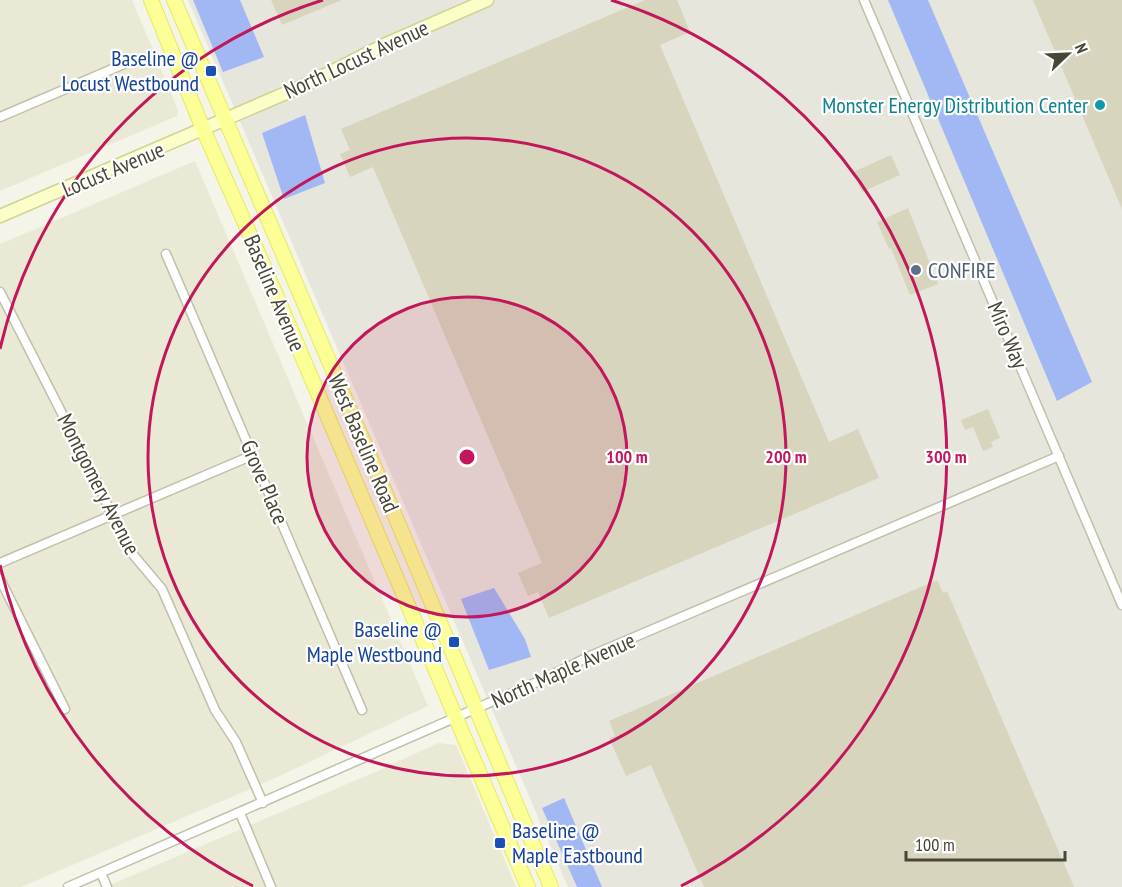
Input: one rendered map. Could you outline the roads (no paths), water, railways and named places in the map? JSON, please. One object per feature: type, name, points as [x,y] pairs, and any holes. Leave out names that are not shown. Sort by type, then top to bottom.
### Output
[{"type":"main road","name":"Baseline Avenue","points":[[151,0],[203,129],[261,259],[456,718]]},
{"type":"main road","name":"West Baseline Road","points":[[174,0],[376,470],[551,887]]},
{"type":"main road","points":[[456,718],[528,887]]},
{"type":"street","name":"North Locust Avenue","points":[[225,119],[307,84],[386,44],[487,0]]},
{"type":"street","name":"Miro Way","points":[[864,0],[1122,605]]},
{"type":"street","points":[[0,117],[124,64]]},
{"type":"street","name":"Locust Avenue","points":[[0,216],[225,119]]},
{"type":"street","name":"Grove Place","points":[[166,254],[362,710]]},
{"type":"street","name":"Montgomery Avenue","points":[[0,292],[125,545],[162,589],[215,710],[236,742],[263,803]]},
{"type":"street","points":[[0,563],[254,455]]},
{"type":"street","name":"North Maple Avenue","points":[[68,887],[456,718],[590,656],[1059,456]]},
{"type":"street","points":[[0,579],[65,709]]},
{"type":"street","points":[[240,813],[271,887]]},
{"type":"street","points":[[101,873],[107,887]]},
{"type":"water","points":[[193,0],[240,0],[264,57],[223,72]]},
{"type":"water","points":[[888,0],[928,0],[1092,382],[1057,401]]},
{"type":"water","points":[[305,115],[325,183],[284,199],[262,133]]},
{"type":"water","points":[[494,588],[525,639],[531,657],[489,670],[461,599]]},
{"type":"water","points":[[564,798],[602,887],[577,887],[542,808]]},
{"type":"place","name":"Baseline @ Locust Westbound","points":[[211,71]]},
{"type":"place","name":"Monster Energy Distribution Center","points":[[1100,105]]},
{"type":"place","name":"CONFIRE","points":[[916,270]]},
{"type":"place","name":"Baseline @ Maple Westbound","points":[[454,642]]},
{"type":"place","name":"Baseline @ Maple Eastbound","points":[[500,843]]}]
